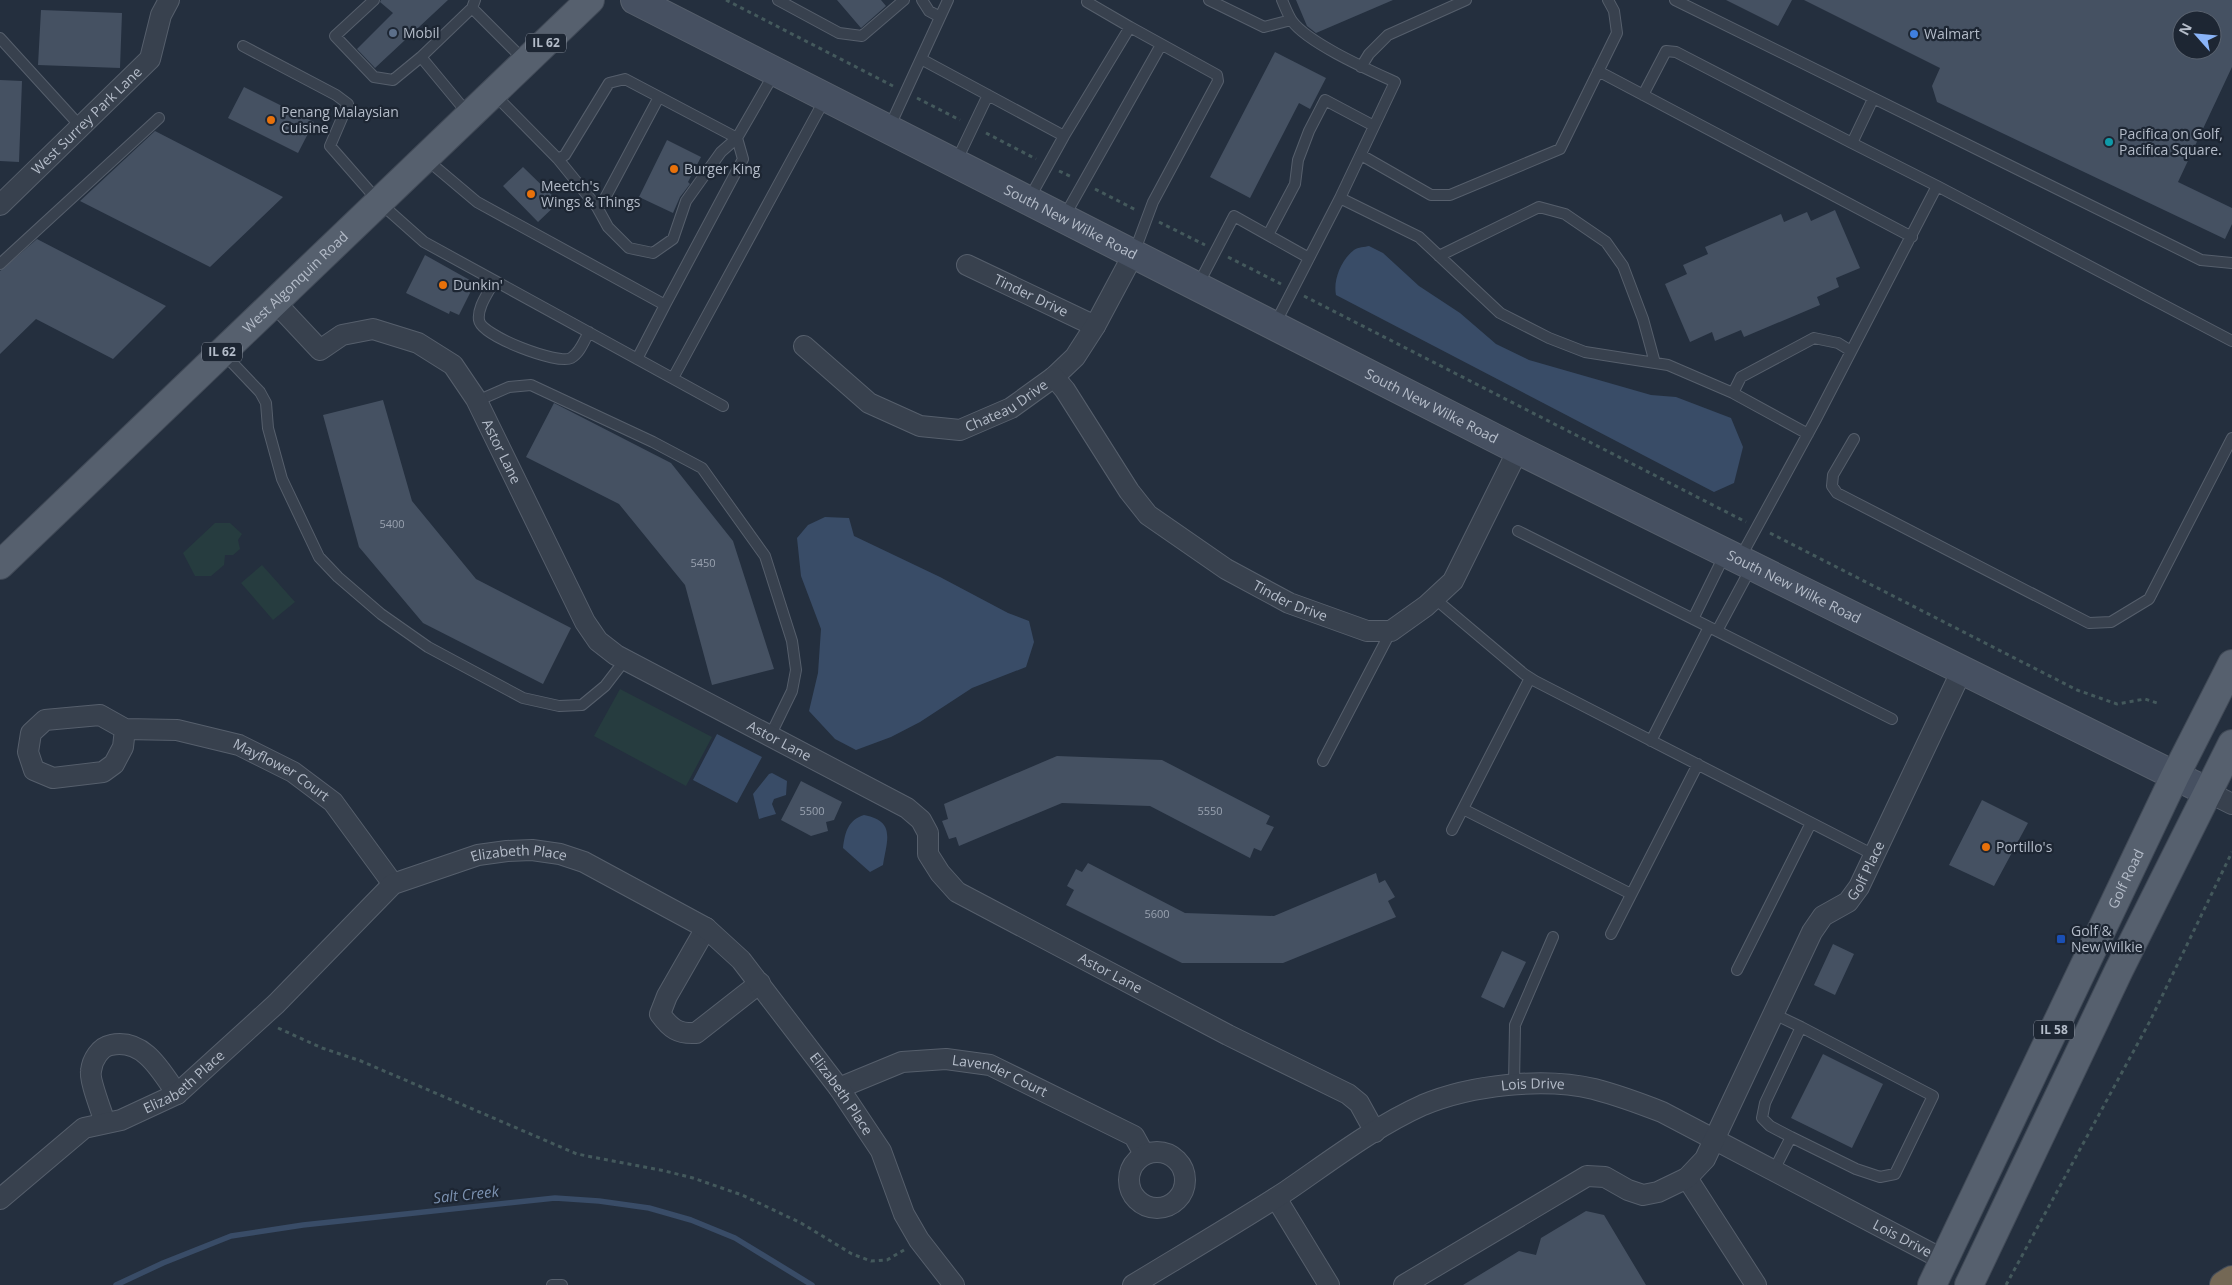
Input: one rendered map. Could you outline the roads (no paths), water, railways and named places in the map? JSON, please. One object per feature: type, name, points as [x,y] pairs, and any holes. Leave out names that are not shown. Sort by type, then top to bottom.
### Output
[{"type":"highway","points":[[2224,1285],[2232,1280]]},
{"type":"main road","name":"West Algonquin Road","points":[[0,565],[590,0]]},
{"type":"main road","name":"South New Wilke Road","points":[[635,0],[1029,199],[1518,450],[2208,792]]},
{"type":"main road","name":"Golf Road","points":[[1932,1285],[2175,776],[2232,664]]},
{"type":"main road","name":"IL 58","points":[[1968,1285],[2119,970],[2232,744]]},
{"type":"street","name":"West Surrey Park Lane","points":[[0,205],[150,59],[161,14],[169,0]]},
{"type":"street","name":"Chateau Drive","points":[[804,346],[869,403],[920,426],[960,430],[1010,408],[1054,377],[1076,357],[1134,253]]},
{"type":"street","name":"Tinder Drive","points":[[967,265],[1095,326]]},
{"type":"street","name":"Astor Lane","points":[[275,302],[320,350],[342,336],[373,329],[418,343],[453,365],[477,401],[585,622],[598,642],[625,660],[895,802],[921,820],[928,833],[928,854],[940,873],[957,892],[1228,1035],[1348,1094],[1359,1103],[1375,1132]]},
{"type":"street","name":"Tinder Drive","points":[[1054,377],[1065,390],[1128,491],[1148,515],[1226,569],[1289,603],[1367,632],[1391,631]]},
{"type":"street","points":[[1391,631],[1434,598],[1452,581],[1518,450]]},
{"type":"street","name":"Golf Place","points":[[1687,1178],[1705,1159],[1812,932],[1823,916],[1848,902],[1858,887],[1962,670]]},
{"type":"street","name":"Mayflower Court","points":[[125,729],[123,747],[114,764],[104,772],[53,778],[34,770],[28,752],[31,733],[45,720],[100,716],[125,729],[177,730],[239,745],[293,772],[333,802],[393,884]]},
{"type":"street","name":"South New Wilke Road","points":[[2208,792],[2232,804]]},
{"type":"street","name":"Elizabeth Place","points":[[0,1199],[84,1128],[121,1120],[177,1094],[259,1019],[393,884],[478,855],[532,850],[560,854],[584,862],[706,928],[741,960],[839,1088],[881,1151],[904,1214],[920,1240],[954,1285]]},
{"type":"street","points":[[706,928],[666,996],[660,1014],[668,1026],[675,1031],[696,1033],[760,983]]},
{"type":"street","points":[[105,1123],[90,1072],[94,1059],[105,1046],[119,1043],[131,1045],[144,1051],[158,1066],[177,1094]]},
{"type":"street","name":"Lavender Court","points":[[839,1088],[902,1062],[946,1059],[990,1065],[1134,1136],[1144,1154]]},
{"type":"street","name":"Lois Drive","points":[[1133,1285],[1276,1198],[1375,1132],[1422,1106],[1456,1093],[1514,1084],[1584,1088],[1615,1095],[1662,1112],[1944,1260]]},
{"type":"street","points":[[1404,1285],[1587,1176],[1605,1177],[1628,1190],[1643,1195],[1658,1192],[1687,1178],[1756,1285]]},
{"type":"street","points":[[1276,1198],[1329,1285]]},
{"type":"lane","points":[[374,0],[335,36],[374,77],[393,80],[421,57],[473,4],[526,62]]},
{"type":"lane","points":[[778,0],[839,33],[862,36],[904,0]]},
{"type":"lane","points":[[922,0],[930,11],[940,17]]},
{"type":"lane","points":[[889,128],[948,0]]},
{"type":"lane","points":[[1209,0],[1264,27],[1291,20]]},
{"type":"lane","points":[[1275,325],[1340,198],[1395,82],[1361,66],[1303,33],[1291,20],[1282,0]]},
{"type":"lane","points":[[1361,66],[1368,54],[1388,34],[1466,0]]},
{"type":"lane","points":[[1361,155],[1431,195],[1450,195],[1560,149],[1617,33],[1614,11],[1608,0]]},
{"type":"lane","points":[[1675,0],[2202,260],[2232,262]]},
{"type":"lane","points":[[1087,2],[1217,75],[1218,81],[1153,202],[1134,253]]},
{"type":"lane","points":[[1029,199],[1064,136],[1130,27]]},
{"type":"lane","points":[[0,38],[81,127]]},
{"type":"lane","points":[[1064,217],[1161,45]]},
{"type":"lane","points":[[243,46],[336,95],[348,104],[330,146],[379,202],[424,242],[723,406]]},
{"type":"lane","points":[[1643,95],[1666,52],[1676,52],[2232,340]]},
{"type":"lane","points":[[421,57],[470,116]]},
{"type":"lane","points":[[921,59],[1064,136]]},
{"type":"lane","points":[[493,93],[558,159],[597,207],[608,227],[629,248],[653,254],[673,239],[686,202],[721,152],[738,138],[776,71]]},
{"type":"lane","points":[[1598,71],[1912,237]]},
{"type":"lane","points":[[558,159],[565,155],[609,83],[625,79],[738,138],[743,159],[637,359]]},
{"type":"lane","points":[[956,162],[988,95]]},
{"type":"lane","points":[[673,378],[826,96]]},
{"type":"lane","points":[[597,207],[604,200],[659,97]]},
{"type":"lane","points":[[1852,143],[1873,99]]},
{"type":"lane","points":[[1268,235],[1295,184],[1298,160],[1308,131],[1326,100],[1374,126]]},
{"type":"lane","points":[[0,264],[159,118]]},
{"type":"lane","points":[[425,158],[477,202],[665,305]]},
{"type":"lane","points":[[1651,741],[1713,629],[1739,560],[1808,434],[1937,186]]},
{"type":"lane","points":[[1340,198],[1419,237],[1500,313],[1549,338],[1584,352],[1668,365],[1733,392],[1808,434]]},
{"type":"lane","points":[[1439,256],[1539,207],[1565,214],[1606,242],[1623,266],[1643,319],[1655,364]]},
{"type":"lane","points":[[1198,286],[1234,216],[1309,258]]},
{"type":"lane","points":[[494,281],[480,308],[478,320],[483,329],[498,338],[559,360],[571,358],[580,349],[589,332]]},
{"type":"lane","points":[[1733,392],[1741,377],[1814,338],[1838,343],[1851,351]]},
{"type":"lane","points":[[222,352],[260,392],[266,403],[268,428],[282,480],[319,557],[381,614],[428,647],[523,698],[559,706],[582,705],[606,686],[625,660]]},
{"type":"lane","points":[[477,401],[509,386],[531,386],[653,442],[702,468],[765,556],[792,640],[796,670],[792,691],[770,736]]},
{"type":"lane","points":[[1854,439],[1833,475],[1832,486],[1837,493],[2089,623],[2111,622],[2149,599],[2232,438]]},
{"type":"lane","points":[[1518,531],[1892,719]]},
{"type":"lane","points":[[1693,619],[1739,560]]},
{"type":"lane","points":[[1434,598],[1530,678],[1874,856]]},
{"type":"lane","points":[[1323,760],[1391,631]]},
{"type":"lane","points":[[1452,830],[1530,678]]},
{"type":"lane","points":[[1611,934],[1698,764]]},
{"type":"lane","points":[[1463,809],[1631,894]]},
{"type":"lane","points":[[1737,970],[1811,823]]},
{"type":"lane","points":[[1514,1084],[1515,1024],[1553,938]]},
{"type":"lane","points":[[1774,1014],[1801,1027],[1933,1096],[1896,1174],[1880,1176],[1856,1169],[1770,1126],[1762,1118],[1765,1103],[1801,1027]]},
{"type":"lane","points":[[1774,1170],[1791,1137]]},
{"type":"lane","points":[[552,1285],[562,1285]]},
{"type":"water","points":[[1369,246],[1383,253],[1419,286],[1460,313],[1496,344],[1529,360],[1651,395],[1676,397],[1731,418],[1743,447],[1734,483],[1714,492],[1336,295],[1337,277],[1345,259],[1356,249]]},
{"type":"water","points":[[825,517],[849,518],[854,536],[940,577],[1008,613],[1029,621],[1034,642],[1026,667],[972,688],[920,722],[891,737],[856,750],[835,739],[809,711],[818,673],[821,629],[801,576],[797,538],[808,525]]},
{"type":"water","points":[[717,734],[762,757],[737,803],[693,780]]},
{"type":"water","points":[[772,773],[787,781],[786,795],[774,799],[772,804],[776,814],[759,819],[753,794],[769,774]]},
{"type":"water","points":[[864,815],[881,822],[887,833],[883,865],[870,872],[843,848],[848,827],[854,820]]},
{"type":"waterway","name":"Salt Creek","points":[[116,1285],[163,1263],[231,1236],[303,1225],[555,1198],[599,1201],[649,1208],[691,1220],[735,1238],[812,1285]]},
{"type":"place","name":"Mobil","points":[[393,33]]},
{"type":"place","name":"Walmart","points":[[1914,34]]},
{"type":"place","name":"Penang Malaysian Cuisine","points":[[271,120]]},
{"type":"place","name":"Pacifica on Golf, Pacifica Square.","points":[[2109,142]]},
{"type":"place","name":"Burger King","points":[[674,169]]},
{"type":"place","name":"Meetch's Wings & Things","points":[[531,194]]},
{"type":"place","name":"Dunkin'","points":[[443,285]]},
{"type":"place","name":"Portillo's","points":[[1986,847]]},
{"type":"place","name":"Golf & New Wilkie","points":[[2061,939]]}]
